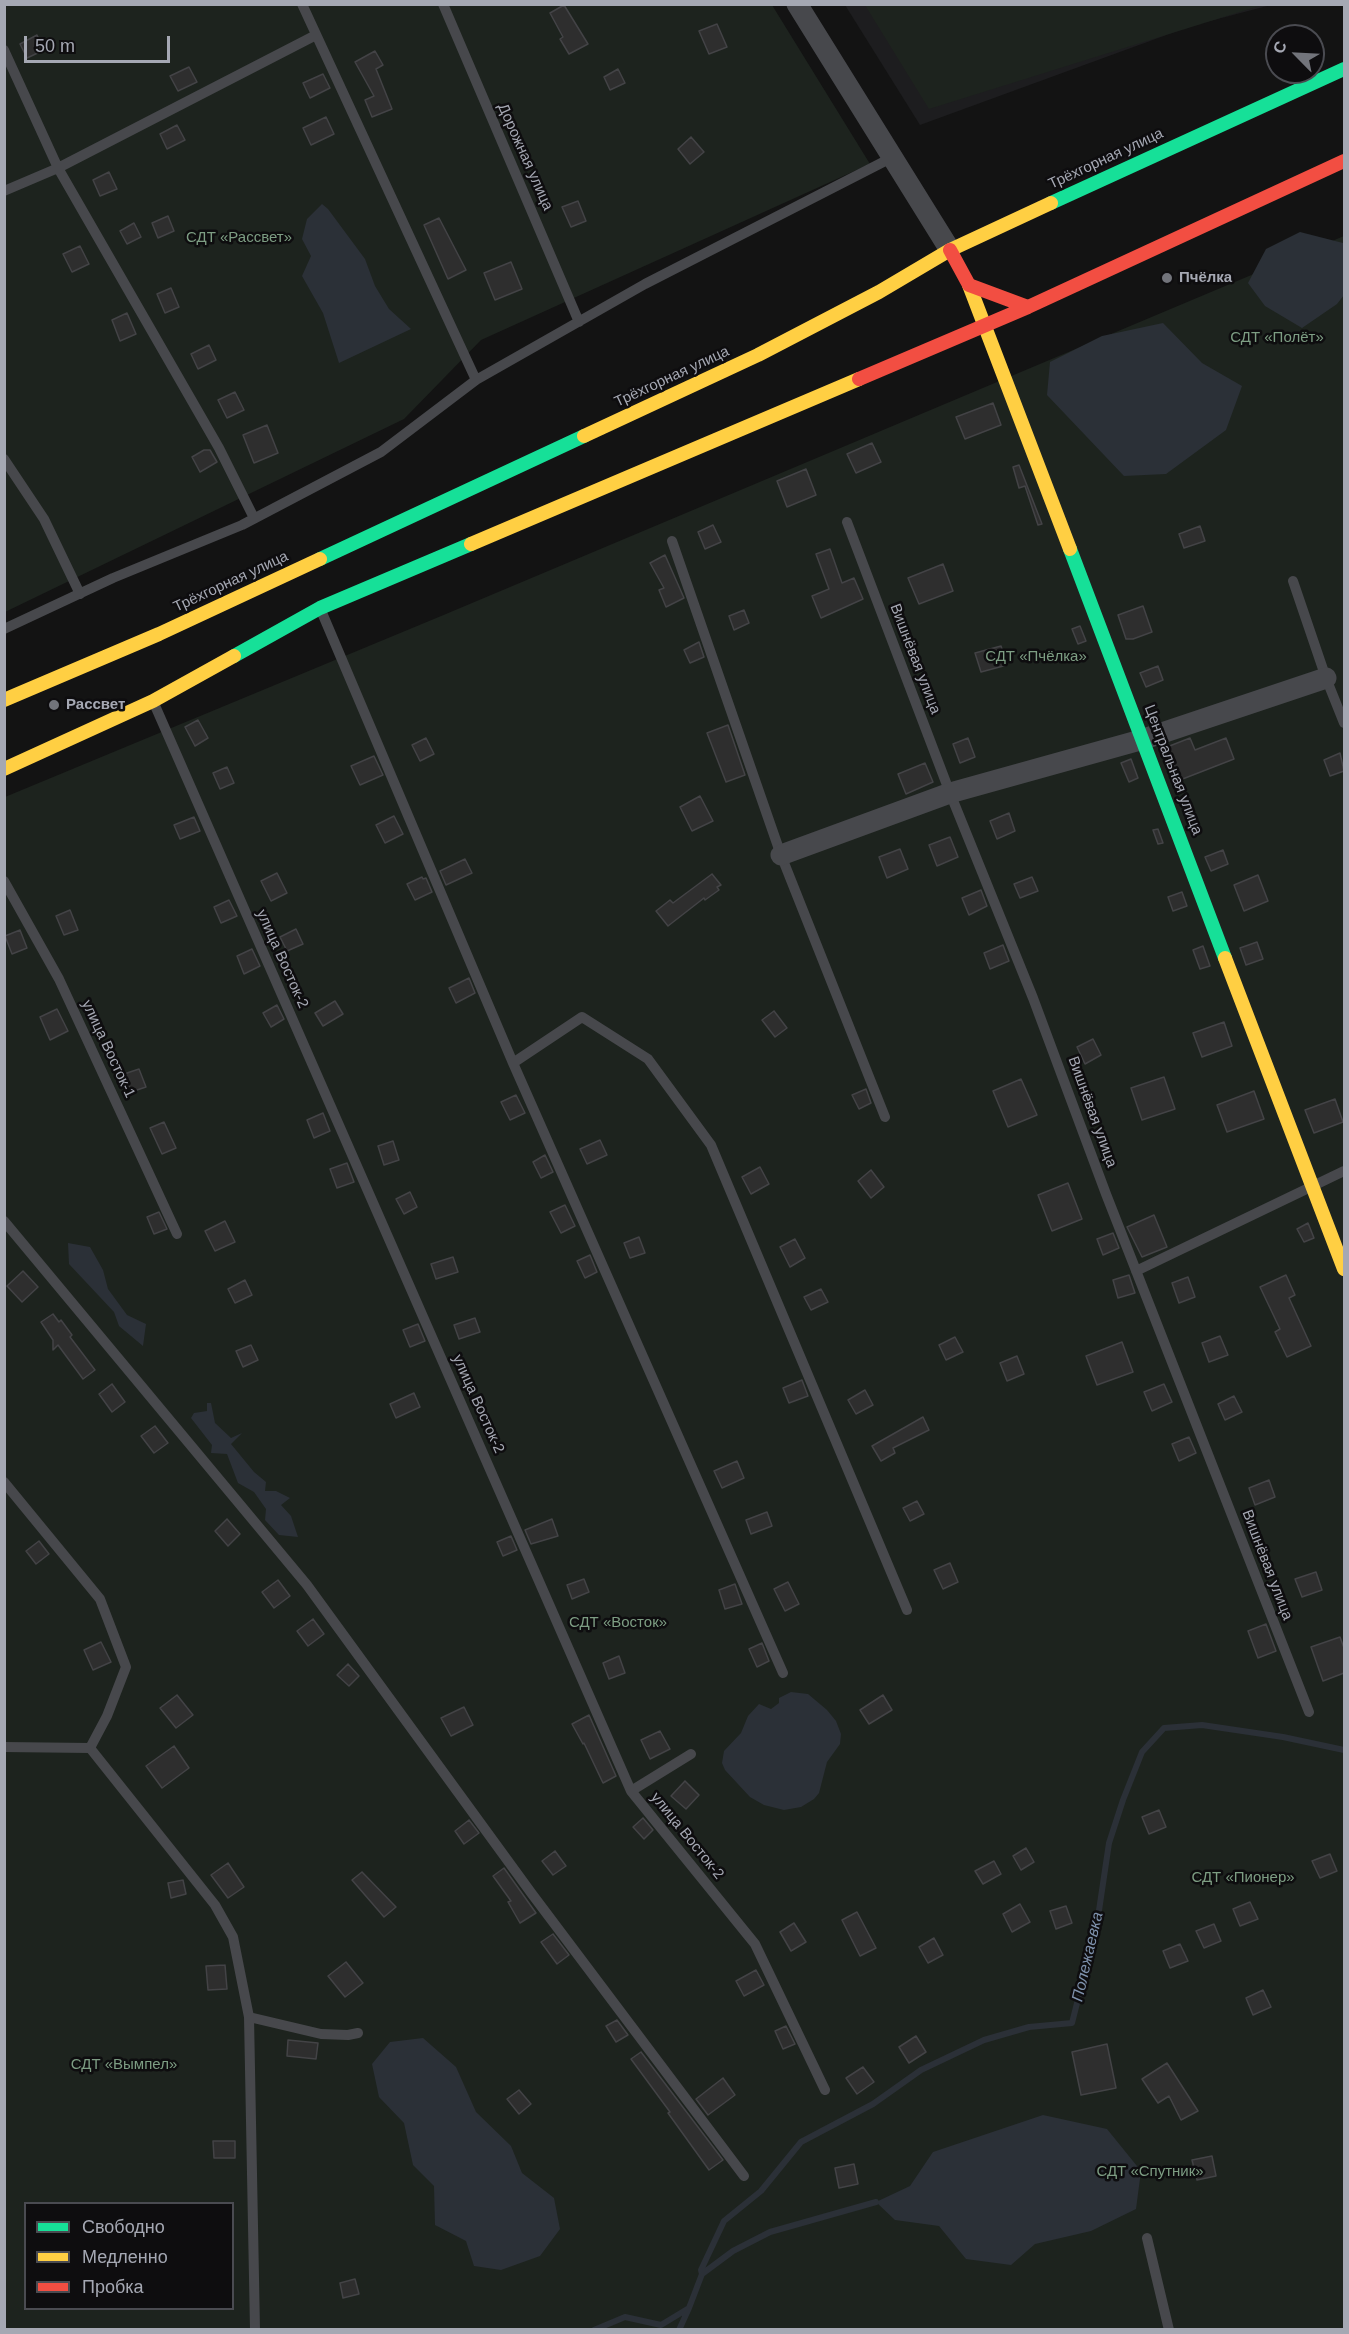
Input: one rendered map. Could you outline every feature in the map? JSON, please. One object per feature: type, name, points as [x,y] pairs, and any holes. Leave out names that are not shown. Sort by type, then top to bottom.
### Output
[{"type":"main road","name":"Трёхгорная улица","points":[[4,700],[159,634],[758,356],[879,292],[950,250],[1344,69]]},
{"type":"main road","points":[[4,769],[153,701],[320,608],[985,327],[1344,161]]},
{"type":"main road","name":"Центральная улица","points":[[950,250],[969,285],[1144,739],[1344,1269]]},
{"type":"main road","points":[[969,285],[1028,307]]},
{"type":"street","points":[[797,4],[950,250]]},
{"type":"street","points":[[781,855],[950,793],[1144,739],[1326,678]]},
{"type":"lane","points":[[302,4],[476,380]]},
{"type":"lane","name":"Дорожная улица","points":[[443,4],[579,322]]},
{"type":"lane","points":[[4,191],[58,168],[316,35]]},
{"type":"lane","points":[[4,50],[58,168],[219,448],[254,518]]},
{"type":"lane","points":[[4,629],[254,518],[381,452],[476,380],[645,284],[893,158]]},
{"type":"lane","points":[[4,459],[44,519],[80,594]]},
{"type":"lane","name":"Вишнёвая улица","points":[[847,522],[950,793],[1033,998],[1136,1271],[1309,1712]]},
{"type":"lane","points":[[672,541],[781,855],[885,1117]]},
{"type":"lane","points":[[1293,581],[1344,723]]},
{"type":"lane","points":[[320,608],[513,1063],[783,1673]]},
{"type":"lane","name":"улица Восток-2","points":[[153,701],[631,1791],[755,1944],[825,2090]]},
{"type":"lane","name":"улица Восток-1","points":[[4,881],[59,979],[177,1234]]},
{"type":"lane","points":[[513,1063],[582,1017],[648,1059],[711,1145],[907,1610]]},
{"type":"lane","points":[[1136,1271],[1344,1171]]},
{"type":"lane","points":[[4,1221],[307,1585],[532,1894],[744,2176]]},
{"type":"lane","points":[[4,1482],[100,1599],[126,1667],[90,1748]]},
{"type":"lane","points":[[4,1747],[90,1748]]},
{"type":"lane","points":[[90,1748],[215,1905],[226,1923],[238,1953],[249,2017],[255,2330]]},
{"type":"lane","points":[[631,1791],[692,1754]]},
{"type":"lane","points":[[249,2017],[321,2034],[358,2033]]},
{"type":"lane","points":[[1147,2238],[1169,2330]]},
{"type":"shaded area","points":[[845,5],[1271,5],[1191,26],[920,125]]},
{"type":"shaded area","points":[[322,204],[365,259],[375,286],[389,309],[411,329],[339,363],[323,313],[302,276],[311,256],[302,239],[307,219]]},
{"type":"shaded area","points":[[1300,232],[1343,243],[1344,248],[1344,295],[1337,304],[1302,328],[1265,306],[1248,283],[1266,249]]},
{"type":"shaded area","points":[[1163,323],[1202,363],[1242,386],[1226,430],[1166,474],[1124,476],[1047,395],[1050,362],[1102,336]]},
{"type":"shaded area","points":[[68,1243],[90,1247],[103,1270],[108,1289],[127,1315],[146,1324],[143,1346],[119,1326],[114,1312],[69,1264]]},
{"type":"shaded area","points":[[207,1403],[211,1403],[215,1423],[231,1438],[242,1433],[231,1444],[254,1472],[266,1482],[265,1491],[276,1491],[290,1498],[281,1505],[291,1516],[298,1537],[279,1535],[265,1520],[266,1509],[254,1492],[238,1483],[227,1454],[211,1453],[212,1445],[191,1418],[194,1413],[207,1411]]},
{"type":"shaded area","points":[[791,1692],[808,1694],[827,1710],[836,1721],[841,1734],[840,1744],[827,1762],[819,1793],[801,1807],[784,1810],[764,1805],[750,1797],[725,1770],[722,1763],[724,1751],[741,1733],[748,1716],[759,1704],[771,1709],[779,1703],[779,1698]]},
{"type":"shaded area","points":[[423,2038],[456,2067],[476,2112],[511,2146],[522,2173],[554,2198],[560,2229],[540,2256],[501,2270],[474,2266],[466,2241],[435,2225],[434,2186],[413,2165],[404,2123],[379,2097],[372,2064],[390,2042]]},
{"type":"shaded area","points":[[1043,2115],[1107,2129],[1141,2171],[1136,2209],[1091,2231],[1035,2244],[1011,2265],[966,2259],[939,2226],[895,2220],[876,2202],[910,2186],[933,2152]]},
{"type":"green space","name":"СДТ «Рассвет»","points":[[5,5],[772,5],[870,164],[481,340],[404,419],[5,612]]},
{"type":"green space","points":[[865,5],[1262,5],[929,109]]},
{"type":"green space","points":[[1344,236],[1344,2329],[5,2330],[5,797]]},
{"type":"building","points":[[564,5],[588,44],[569,54],[560,39],[563,37],[550,13]]},
{"type":"building","points":[[717,24],[727,47],[709,54],[699,31]]},
{"type":"building","points":[[37,35],[44,50],[27,58],[20,44]]},
{"type":"building","points":[[375,51],[383,65],[376,69],[392,109],[372,117],[365,100],[374,96],[355,62]]},
{"type":"building","points":[[189,67],[197,82],[178,91],[170,76]]},
{"type":"building","points":[[618,69],[625,83],[610,90],[604,77]]},
{"type":"building","points":[[323,74],[330,88],[310,98],[303,83]]},
{"type":"building","points":[[326,117],[334,134],[311,145],[303,128]]},
{"type":"building","points":[[177,125],[185,140],[167,149],[160,134]]},
{"type":"building","points":[[691,137],[704,152],[690,164],[678,149]]},
{"type":"building","points":[[109,172],[117,189],[100,196],[93,180]]},
{"type":"building","points":[[578,201],[586,221],[571,227],[562,207]]},
{"type":"building","points":[[168,216],[174,231],[158,238],[152,223]]},
{"type":"building","points":[[439,218],[466,270],[448,279],[424,225]]},
{"type":"building","points":[[134,223],[141,237],[127,244],[120,231]]},
{"type":"building","points":[[80,246],[89,264],[72,272],[63,254]]},
{"type":"building","points":[[511,262],[522,289],[495,300],[484,273]]},
{"type":"building","points":[[171,288],[179,307],[165,313],[157,294]]},
{"type":"building","points":[[127,313],[136,334],[120,341],[112,320]]},
{"type":"building","points":[[209,345],[216,360],[198,369],[191,354]]},
{"type":"building","points":[[235,392],[244,410],[227,418],[218,400]]},
{"type":"building","points":[[993,403],[1001,425],[965,439],[956,417]]},
{"type":"building","points":[[267,425],[278,453],[254,463],[243,435]]},
{"type":"building","points":[[872,443],[881,462],[856,473],[847,454]]},
{"type":"building","points":[[204,450],[210,450],[217,462],[200,472],[192,457]]},
{"type":"building","points":[[1019,465],[1042,524],[1038,525],[1025,486],[1019,488],[1013,467]]},
{"type":"building","points":[[806,469],[816,495],[787,507],[777,481]]},
{"type":"building","points":[[713,525],[721,542],[705,549],[698,532]]},
{"type":"building","points":[[1200,526],[1205,541],[1184,548],[1179,534]]},
{"type":"building","points":[[830,549],[842,583],[854,578],[863,599],[821,618],[812,596],[829,589],[816,554]]},
{"type":"building","points":[[665,555],[684,598],[666,607],[659,590],[664,588],[650,563]]},
{"type":"building","points":[[943,564],[953,591],[919,604],[908,578]]},
{"type":"building","points":[[1143,606],[1152,632],[1133,639],[1126,639],[1118,615]]},
{"type":"building","points":[[744,610],[749,623],[734,630],[729,616]]},
{"type":"building","points":[[1080,626],[1086,641],[1078,644],[1072,629]]},
{"type":"building","points":[[699,642],[704,657],[690,663],[684,650]]},
{"type":"building","points":[[1001,646],[1007,665],[981,672],[975,653]]},
{"type":"building","points":[[1158,666],[1163,680],[1146,687],[1140,673]]},
{"type":"building","points":[[198,720],[208,738],[195,746],[185,727]]},
{"type":"building","points":[[728,725],[745,775],[726,782],[707,733]]},
{"type":"building","points":[[426,738],[434,754],[420,761],[412,745]]},
{"type":"building","points":[[968,738],[975,757],[960,763],[953,744]]},
{"type":"building","points":[[1190,738],[1195,750],[1226,738],[1234,759],[1180,780],[1167,747]]},
{"type":"building","points":[[1340,753],[1344,771],[1330,776],[1324,760]]},
{"type":"building","points":[[374,756],[383,775],[360,785],[351,766]]},
{"type":"building","points":[[1131,759],[1138,778],[1129,782],[1121,763]]},
{"type":"building","points":[[925,763],[933,782],[906,794],[898,774]]},
{"type":"building","points":[[227,767],[234,783],[220,789],[213,773]]},
{"type":"building","points":[[700,796],[713,821],[692,831],[680,807]]},
{"type":"building","points":[[1009,813],[1015,831],[997,839],[990,821]]},
{"type":"building","points":[[394,816],[403,834],[385,843],[376,825]]},
{"type":"building","points":[[194,817],[200,831],[180,839],[174,825]]},
{"type":"building","points":[[1158,829],[1163,843],[1158,844],[1153,830]]},
{"type":"building","points":[[950,837],[958,857],[937,866],[929,845]]},
{"type":"building","points":[[900,849],[908,869],[887,878],[879,857]]},
{"type":"building","points":[[1223,850],[1228,864],[1211,871],[1205,857]]},
{"type":"building","points":[[465,859],[472,873],[446,885],[440,871]]},
{"type":"building","points":[[277,873],[287,893],[271,901],[261,881]]},
{"type":"building","points":[[712,874],[721,885],[717,887],[719,890],[705,900],[704,898],[668,926],[656,911],[670,900],[673,903]]},
{"type":"building","points":[[1258,875],[1268,901],[1244,911],[1234,885]]},
{"type":"building","points":[[422,877],[426,878],[432,892],[415,900],[407,884]]},
{"type":"building","points":[[1032,877],[1038,891],[1020,898],[1014,884]]},
{"type":"building","points":[[981,890],[987,906],[969,915],[962,898]]},
{"type":"building","points":[[1182,892],[1187,906],[1173,911],[1168,897]]},
{"type":"building","points":[[229,900],[237,916],[221,923],[214,907]]},
{"type":"building","points":[[70,910],[78,930],[64,935],[56,916]]},
{"type":"building","points":[[296,929],[303,944],[287,951],[280,937]]},
{"type":"building","points":[[20,930],[27,948],[12,954],[5,936]]},
{"type":"building","points":[[1257,942],[1263,959],[1246,965],[1240,948]]},
{"type":"building","points":[[1003,945],[1009,961],[990,969],[984,953]]},
{"type":"building","points":[[1203,946],[1210,966],[1200,969],[1193,950]]},
{"type":"building","points":[[252,949],[260,966],[244,974],[237,956]]},
{"type":"building","points":[[469,978],[475,993],[456,1003],[449,988]]},
{"type":"building","points":[[335,1001],[343,1014],[323,1026],[315,1013]]},
{"type":"building","points":[[277,1005],[284,1019],[271,1027],[263,1013]]},
{"type":"building","points":[[57,1009],[68,1031],[50,1040],[40,1017]]},
{"type":"building","points":[[774,1011],[787,1028],[775,1037],[762,1020]]},
{"type":"building","points":[[1224,1022],[1232,1046],[1202,1057],[1193,1033]]},
{"type":"building","points":[[1093,1039],[1101,1055],[1085,1064],[1077,1047]]},
{"type":"building","points":[[139,1069],[146,1087],[131,1092],[124,1074]]},
{"type":"building","points":[[1164,1077],[1175,1109],[1142,1120],[1131,1088]]},
{"type":"building","points":[[1021,1079],[1037,1115],[1008,1127],[993,1091]]},
{"type":"building","points":[[866,1089],[871,1103],[859,1109],[852,1095]]},
{"type":"building","points":[[1254,1091],[1264,1119],[1227,1132],[1217,1105]]},
{"type":"building","points":[[516,1095],[525,1113],[510,1120],[501,1102]]},
{"type":"building","points":[[1335,1099],[1343,1122],[1314,1133],[1305,1110]]},
{"type":"building","points":[[323,1113],[330,1131],[314,1138],[307,1120]]},
{"type":"building","points":[[164,1122],[176,1148],[162,1154],[150,1128]]},
{"type":"building","points":[[600,1140],[607,1155],[587,1164],[580,1149]]},
{"type":"building","points":[[393,1141],[399,1160],[384,1165],[378,1146]]},
{"type":"building","points":[[545,1155],[553,1172],[541,1178],[533,1162]]},
{"type":"building","points":[[347,1163],[354,1182],[337,1188],[330,1169]]},
{"type":"building","points":[[760,1167],[769,1184],[751,1194],[742,1177]]},
{"type":"building","points":[[871,1170],[884,1187],[871,1198],[858,1181]]},
{"type":"building","points":[[1068,1183],[1082,1219],[1052,1231],[1038,1195]]},
{"type":"building","points":[[410,1192],[417,1207],[404,1214],[396,1199]]},
{"type":"building","points":[[565,1205],[575,1226],[561,1233],[550,1212]]},
{"type":"building","points":[[159,1212],[167,1229],[154,1234],[147,1217]]},
{"type":"building","points":[[1154,1215],[1167,1247],[1142,1257],[1127,1227]]},
{"type":"building","points":[[225,1221],[235,1242],[215,1251],[205,1231]]},
{"type":"building","points":[[1308,1223],[1314,1238],[1304,1242],[1297,1229]]},
{"type":"building","points":[[1113,1233],[1119,1248],[1103,1255],[1097,1239]]},
{"type":"building","points":[[639,1237],[645,1253],[630,1258],[624,1243]]},
{"type":"building","points":[[795,1239],[805,1258],[790,1267],[780,1247]]},
{"type":"building","points":[[590,1255],[597,1272],[585,1278],[577,1261]]},
{"type":"building","points":[[453,1257],[458,1272],[436,1279],[431,1264]]},
{"type":"building","points":[[23,1271],[38,1287],[22,1302],[7,1286]]},
{"type":"building","points":[[1129,1275],[1135,1293],[1118,1298],[1113,1280]]},
{"type":"building","points":[[1286,1275],[1295,1295],[1289,1298],[1311,1346],[1287,1357],[1275,1332],[1280,1329],[1260,1287]]},
{"type":"building","points":[[1188,1277],[1195,1297],[1179,1303],[1172,1283]]},
{"type":"building","points":[[245,1280],[252,1295],[235,1303],[228,1289]]},
{"type":"building","points":[[821,1289],[828,1302],[811,1310],[804,1297]]},
{"type":"building","points":[[53,1314],[59,1322],[61,1320],[72,1335],[70,1337],[95,1370],[83,1379],[58,1345],[53,1350],[53,1340],[41,1322]]},
{"type":"building","points":[[475,1318],[480,1332],[459,1339],[454,1325]]},
{"type":"building","points":[[418,1324],[425,1341],[410,1347],[403,1330]]},
{"type":"building","points":[[1220,1336],[1228,1355],[1209,1362],[1202,1343]]},
{"type":"building","points":[[955,1337],[963,1352],[946,1360],[939,1345]]},
{"type":"building","points":[[1122,1342],[1133,1372],[1097,1385],[1086,1356]]},
{"type":"building","points":[[251,1345],[258,1360],[243,1367],[236,1351]]},
{"type":"building","points":[[1017,1356],[1024,1374],[1007,1381],[1000,1363]]},
{"type":"building","points":[[802,1380],[808,1396],[789,1403],[783,1388]]},
{"type":"building","points":[[112,1384],[125,1402],[112,1412],[99,1394]]},
{"type":"building","points":[[1164,1384],[1172,1402],[1152,1411],[1144,1392]]},
{"type":"building","points":[[865,1390],[873,1405],[856,1414],[848,1400]]},
{"type":"building","points":[[414,1393],[420,1407],[396,1418],[390,1404]]},
{"type":"building","points":[[1234,1396],[1242,1412],[1225,1420],[1218,1404]]},
{"type":"building","points":[[923,1417],[929,1430],[893,1448],[895,1453],[881,1461],[872,1446]]},
{"type":"building","points":[[155,1426],[168,1443],[154,1453],[141,1436]]},
{"type":"building","points":[[1189,1437],[1196,1453],[1179,1461],[1172,1444]]},
{"type":"building","points":[[737,1461],[744,1478],[722,1488],[714,1471]]},
{"type":"building","points":[[1269,1480],[1275,1497],[1255,1505],[1249,1488]]},
{"type":"building","points":[[917,1501],[924,1514],[910,1521],[903,1508]]},
{"type":"building","points":[[767,1512],[772,1526],[751,1534],[746,1520]]},
{"type":"building","points":[[227,1519],[240,1534],[228,1546],[215,1531]]},
{"type":"building","points":[[552,1519],[558,1536],[531,1544],[525,1530]]},
{"type":"building","points":[[511,1536],[517,1550],[503,1556],[497,1542]]},
{"type":"building","points":[[39,1541],[49,1554],[36,1564],[26,1551]]},
{"type":"building","points":[[950,1563],[958,1582],[943,1589],[934,1570]]},
{"type":"building","points":[[1316,1572],[1322,1590],[1302,1597],[1295,1579]]},
{"type":"building","points":[[584,1579],[589,1592],[572,1599],[567,1585]]},
{"type":"building","points":[[278,1580],[290,1596],[274,1608],[262,1592]]},
{"type":"building","points":[[788,1582],[799,1604],[785,1611],[774,1589]]},
{"type":"building","points":[[735,1584],[742,1604],[725,1609],[719,1590]]},
{"type":"building","points":[[313,1619],[324,1634],[308,1646],[297,1631]]},
{"type":"building","points":[[1266,1624],[1276,1651],[1258,1658],[1248,1631]]},
{"type":"building","points":[[1340,1637],[1344,1648],[1344,1673],[1323,1681],[1311,1647]]},
{"type":"building","points":[[101,1642],[111,1662],[93,1670],[84,1650]]},
{"type":"building","points":[[762,1643],[769,1661],[757,1667],[749,1649]]},
{"type":"building","points":[[619,1656],[625,1673],[609,1679],[603,1663]]},
{"type":"building","points":[[348,1664],[359,1676],[349,1686],[337,1675]]},
{"type":"building","points":[[177,1695],[193,1715],[176,1728],[160,1708]]},
{"type":"building","points":[[883,1695],[892,1710],[869,1724],[860,1710]]},
{"type":"building","points":[[464,1707],[473,1725],[451,1736],[441,1718]]},
{"type":"building","points":[[589,1715],[616,1776],[603,1783],[572,1724]]},
{"type":"building","points":[[660,1731],[670,1749],[650,1759],[641,1740]]},
{"type":"building","points":[[174,1746],[189,1768],[162,1788],[146,1766]]},
{"type":"building","points":[[685,1781],[699,1795],[686,1809],[671,1796]]},
{"type":"building","points":[[1159,1810],[1166,1827],[1149,1834],[1142,1817]]},
{"type":"building","points":[[643,1818],[653,1830],[644,1839],[633,1827]]},
{"type":"building","points":[[469,1820],[479,1833],[464,1844],[455,1831]]},
{"type":"building","points":[[1026,1848],[1034,1862],[1021,1870],[1013,1856]]},
{"type":"building","points":[[555,1851],[566,1866],[553,1875],[542,1861]]},
{"type":"building","points":[[1330,1854],[1337,1871],[1320,1878],[1312,1861]]},
{"type":"building","points":[[994,1861],[1001,1874],[983,1884],[975,1871]]},
{"type":"building","points":[[228,1863],[244,1887],[228,1898],[211,1875]]},
{"type":"building","points":[[504,1868],[536,1913],[520,1923],[508,1902],[511,1901],[493,1876]]},
{"type":"building","points":[[362,1872],[396,1907],[384,1917],[352,1880]]},
{"type":"building","points":[[183,1880],[186,1894],[171,1898],[168,1883]]},
{"type":"building","points":[[1250,1902],[1258,1919],[1240,1926],[1233,1909]]},
{"type":"building","points":[[1020,1904],[1030,1922],[1012,1932],[1003,1914]]},
{"type":"building","points":[[1066,1906],[1072,1923],[1056,1929],[1050,1911]]},
{"type":"building","points":[[857,1912],[876,1948],[860,1956],[842,1920]]},
{"type":"building","points":[[794,1923],[806,1942],[791,1951],[780,1932]]},
{"type":"building","points":[[1214,1924],[1221,1941],[1204,1948],[1196,1931]]},
{"type":"building","points":[[553,1934],[569,1955],[557,1964],[541,1942]]},
{"type":"building","points":[[934,1938],[943,1955],[928,1963],[919,1947]]},
{"type":"building","points":[[1180,1944],[1188,1961],[1170,1968],[1163,1951]]},
{"type":"building","points":[[346,1962],[363,1983],[345,1997],[328,1976]]},
{"type":"building","points":[[225,1965],[227,1989],[208,1990],[206,1966]]},
{"type":"building","points":[[756,1970],[764,1985],[744,1996],[736,1981]]},
{"type":"building","points":[[1263,1990],[1271,2007],[1253,2015],[1246,1998]]},
{"type":"building","points":[[617,2020],[628,2035],[616,2042],[606,2026]]},
{"type":"building","points":[[786,2026],[795,2044],[783,2049],[775,2031]]},
{"type":"building","points":[[916,2036],[926,2052],[909,2063],[899,2047]]},
{"type":"building","points":[[288,2040],[318,2043],[316,2059],[287,2056]]},
{"type":"building","points":[[1107,2044],[1116,2088],[1081,2095],[1072,2052]]},
{"type":"building","points":[[641,2052],[723,2160],[709,2170],[631,2059]]},
{"type":"building","points":[[1167,2063],[1198,2111],[1181,2120],[1169,2096],[1158,2103],[1142,2079]]},
{"type":"building","points":[[863,2067],[874,2082],[857,2094],[846,2078]]},
{"type":"building","points":[[723,2078],[735,2095],[708,2115],[696,2099]]},
{"type":"building","points":[[519,2090],[531,2104],[519,2114],[507,2099]]},
{"type":"building","points":[[213,2141],[235,2141],[235,2158],[214,2158]]},
{"type":"building","points":[[1212,2156],[1216,2176],[1197,2180],[1192,2160]]},
{"type":"building","points":[[854,2164],[858,2184],[839,2188],[835,2168]]},
{"type":"building","points":[[355,2279],[359,2294],[343,2298],[340,2283]]},
{"type":"waterway","name":"Полежаевка","points":[[702,2274],[701,2270],[724,2221],[761,2191],[801,2142],[873,2104],[921,2070],[984,2040],[1029,2027],[1072,2023],[1097,1924],[1109,1843],[1142,1752],[1164,1728],[1202,1725],[1283,1737],[1344,1750]]},
{"type":"waterway","name":"Полежаевка","points":[[594,2330],[625,2317],[661,2325],[689,2308],[702,2274],[733,2251],[770,2232],[876,2202]]},
{"type":"waterway","name":"Полежаевка","points":[[679,2330],[689,2308]]},
{"type":"traffic: fast","points":[[1051,203],[1344,69]]},
{"type":"traffic: fast","points":[[320,559],[584,436]]},
{"type":"traffic: fast","points":[[234,656],[320,608],[471,544]]},
{"type":"traffic: fast","points":[[1070,549],[1225,958]]},
{"type":"traffic: slow","points":[[584,436],[758,355],[879,292],[950,250],[1051,203]]},
{"type":"traffic: slow","points":[[969,285],[1070,549]]},
{"type":"traffic: slow","points":[[471,544],[859,379]]},
{"type":"traffic: slow","points":[[4,700],[159,634],[320,559]]},
{"type":"traffic: slow","points":[[4,769],[153,701],[234,656]]},
{"type":"traffic: slow","points":[[1225,958],[1344,1269]]},
{"type":"traffic: jam","points":[[950,250],[969,285],[1028,307],[1344,161]]},
{"type":"traffic: jam","points":[[859,379],[1028,307]]},
{"type":"place","name":"Пчёлка","points":[[1167,278]]},
{"type":"place","name":"Рассвет","points":[[54,705]]},
{"type":"park label","name":"СДТ «Полёт»","points":[[1277,338]]},
{"type":"park label","name":"СДТ «Пчёлка»","points":[[1036,657]]},
{"type":"park label","name":"СДТ «Восток»","points":[[618,1623]]},
{"type":"park label","name":"СДТ «Пионер»","points":[[1243,1878]]},
{"type":"park label","name":"СДТ «Вымпел»","points":[[124,2065]]},
{"type":"park label","name":"СДТ «Спутник»","points":[[1150,2172]]}]
